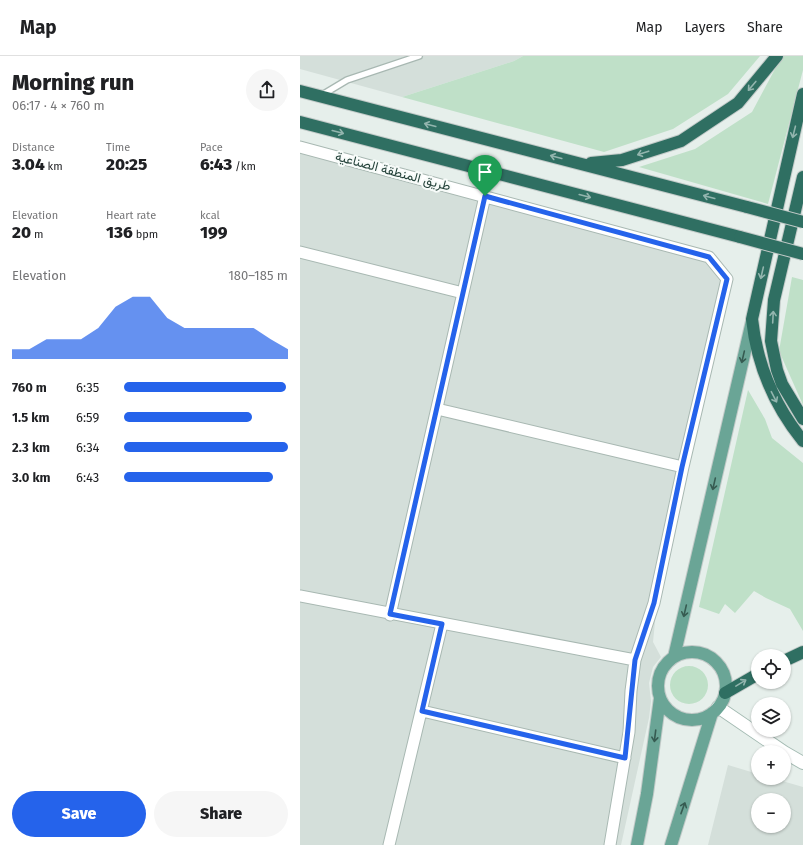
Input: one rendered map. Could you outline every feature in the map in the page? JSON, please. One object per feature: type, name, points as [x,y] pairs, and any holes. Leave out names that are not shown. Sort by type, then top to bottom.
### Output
[{"type":"highway","points":[[581,164],[622,160],[681,141],[738,103],[777,56]]},
{"type":"highway","points":[[300,91],[803,222]]},
{"type":"highway","points":[[803,94],[752,319],[758,357],[769,387],[780,410],[803,442]]},
{"type":"highway","points":[[300,122],[803,254]]},
{"type":"highway","points":[[803,177],[774,300],[771,341],[775,363],[788,397],[803,419]]},
{"type":"highway","points":[[791,658],[803,652]]},
{"type":"highway","points":[[725,693],[751,678]]},
{"type":"main road","points":[[674,657],[752,319]]},
{"type":"main road","points":[[671,845],[715,710],[725,693],[722,670],[711,658],[697,652],[681,653],[668,661],[659,674],[658,690],[660,698],[669,711],[682,718],[698,719],[715,710]]},
{"type":"main road","points":[[637,845],[648,794],[660,698]]},
{"type":"street","name":"طريق المنطقة الصناعية","points":[[300,146],[709,257],[727,279],[682,467],[654,603],[635,660],[625,758],[610,845]]},
{"type":"street","points":[[390,614],[485,196]]},
{"type":"street","points":[[300,252],[463,293]]},
{"type":"street","points":[[437,408],[682,467]]},
{"type":"street","points":[[300,596],[635,660]]},
{"type":"street","points":[[389,845],[442,624]]},
{"type":"street","points":[[715,710],[772,745]]},
{"type":"street","points":[[422,711],[625,758]]},
{"type":"street","points":[[791,756],[803,762]]},
{"type":"lane","points":[[320,96],[347,80],[419,56]]},
{"type":"shaded area","points":[[300,56],[523,56],[514,61],[402,97],[300,69]]},
{"type":"shaded area","points":[[300,148],[709,257],[727,279],[656,612],[653,642],[661,657],[653,667],[649,683],[651,701],[649,718],[621,845],[300,845]]},
{"type":"shaded area","points":[[728,765],[751,772],[751,785],[791,785],[791,784],[803,787],[803,845],[708,845]]},
{"type":"green space","points":[[523,56],[760,56],[728,94],[673,129],[604,152],[402,97],[514,61]]},
{"type":"green space","points":[[782,56],[803,56],[803,70],[768,204],[639,167],[695,149],[752,112]]},
{"type":"green space","points":[[792,277],[803,280],[803,405],[779,351]]},
{"type":"green space","points":[[748,390],[765,419],[772,438],[803,463],[803,631],[790,609],[754,591],[735,613],[725,604],[719,614],[699,607]]},
{"type":"green space","points":[[689,666],[699,669],[705,675],[708,685],[705,695],[699,701],[689,704],[679,701],[673,695],[670,685],[673,675],[679,669]]},
{"type":"route","points":[[485,196],[709,257],[727,279],[682,467],[654,603],[635,660],[632,675],[629,732],[625,758],[422,711],[442,624],[390,614],[485,196]]}]
